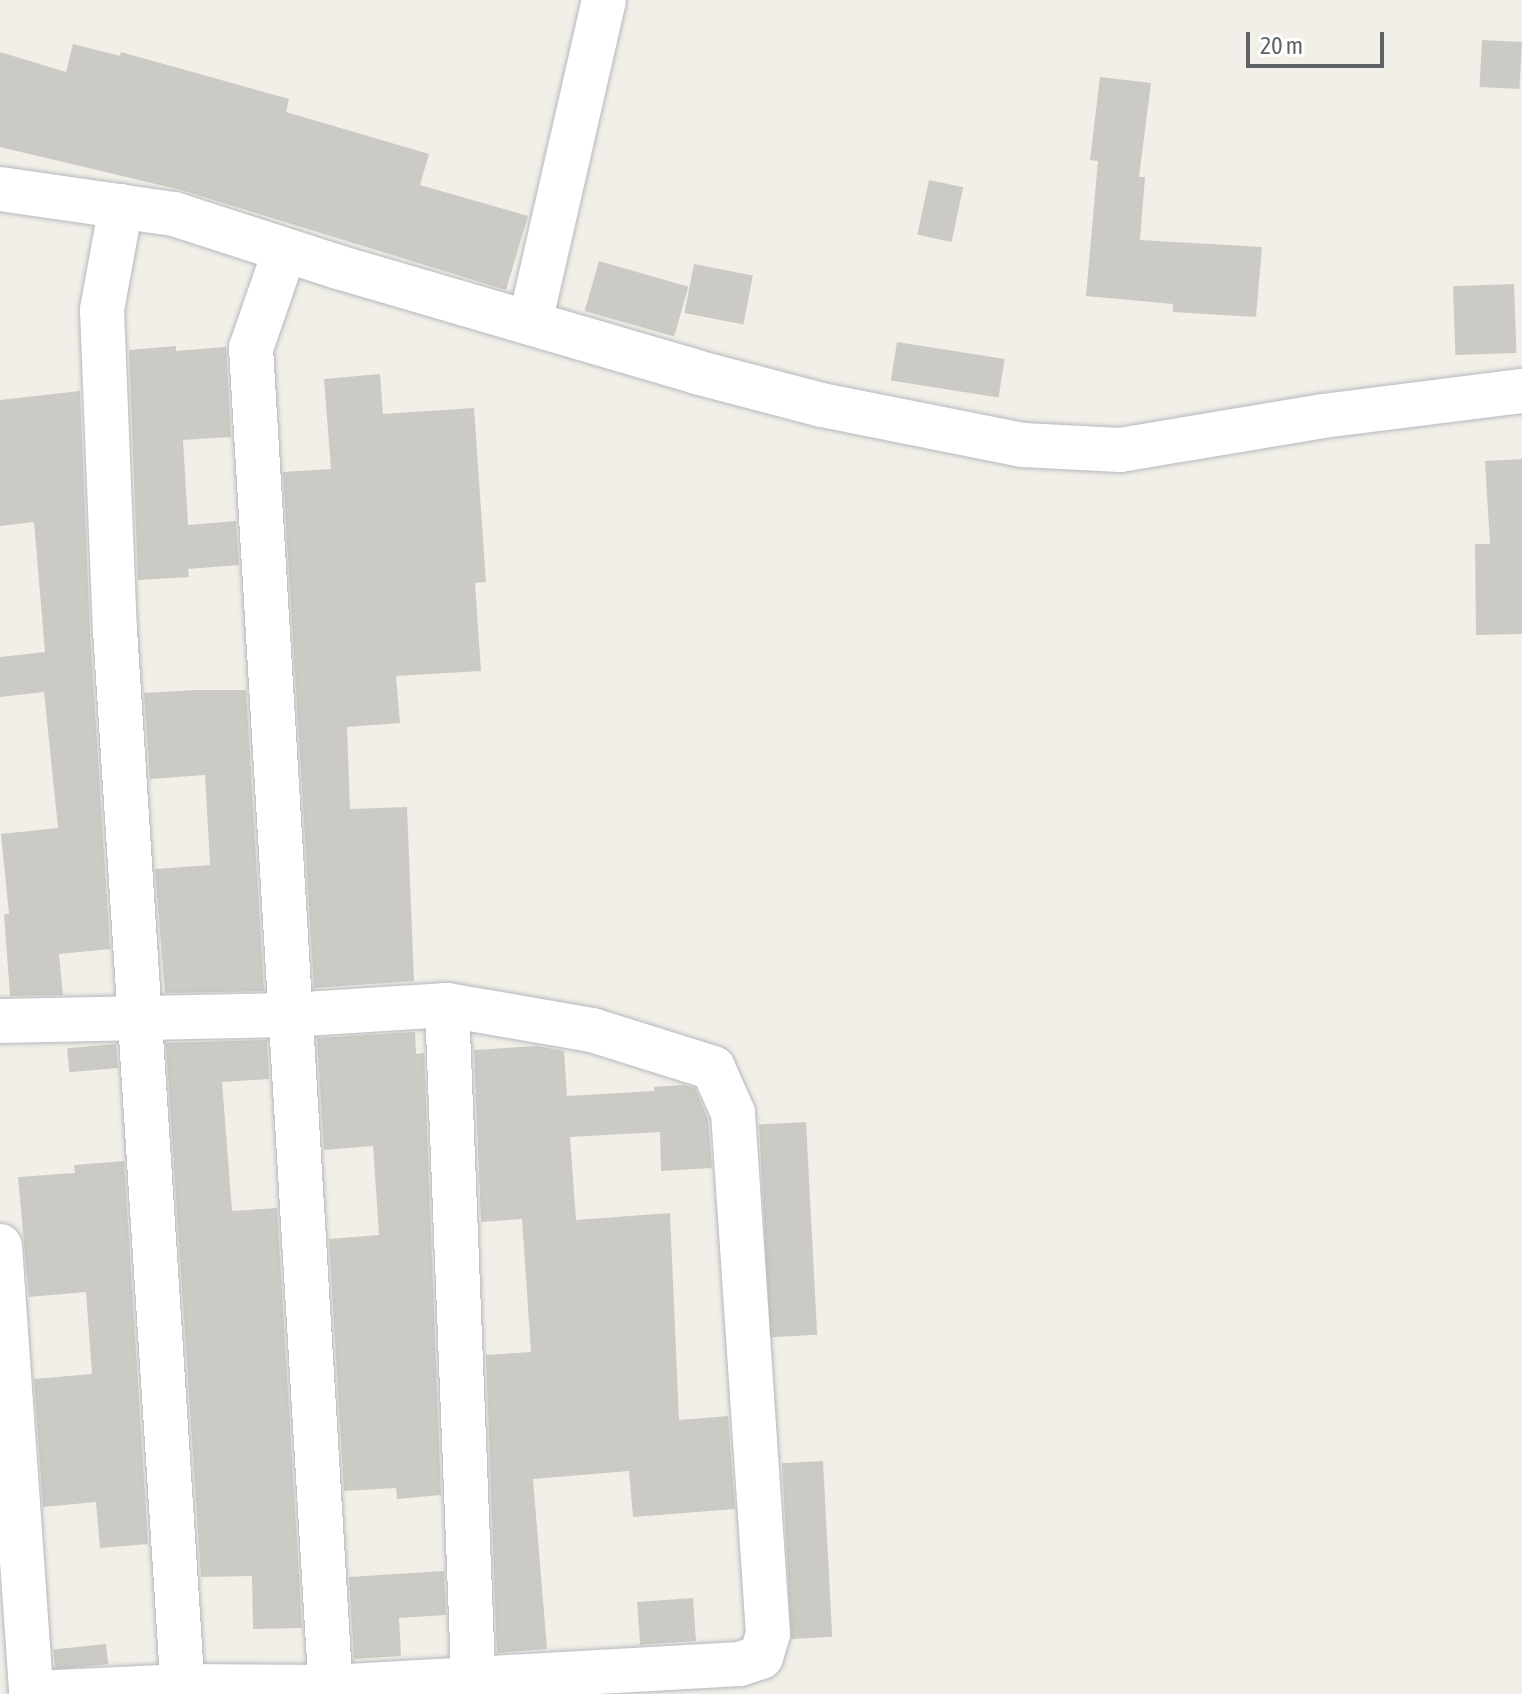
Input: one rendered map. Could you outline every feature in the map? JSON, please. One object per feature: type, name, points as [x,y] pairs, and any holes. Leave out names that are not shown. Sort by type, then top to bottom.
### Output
[{"type":"street","points":[[530,323],[604,0]]},
{"type":"street","points":[[0,189],[174,214],[530,323],[822,405],[1023,445],[1120,450],[1323,416],[1522,391]]},
{"type":"street","points":[[121,206],[102,310],[115,630],[182,1690]]},
{"type":"street","points":[[285,250],[251,348],[331,1690]]},
{"type":"street","points":[[0,1021],[289,1015],[447,1005],[592,1030],[713,1068],[733,1113],[768,1634],[761,1657],[740,1664],[624,1684],[31,1694],[0,1246]]},
{"type":"street","points":[[447,1005],[473,1687]]},
{"type":"building","points":[[1482,40],[1522,42],[1519,89],[1480,87]]},
{"type":"building","points":[[73,44],[120,56],[121,52],[289,99],[286,112],[429,154],[420,185],[528,216],[506,290],[181,190],[0,147],[0,52],[66,72]]},
{"type":"building","points":[[1100,77],[1151,83],[1139,177],[1145,177],[1140,240],[1262,247],[1256,317],[1173,312],[1173,304],[1086,296],[1098,161],[1090,160]]},
{"type":"building","points":[[929,180],[963,187],[952,242],[917,235]]},
{"type":"building","points":[[599,261],[688,287],[674,337],[585,311]]},
{"type":"building","points":[[694,264],[753,275],[743,325],[684,313]]},
{"type":"building","points":[[1514,284],[1516,353],[1455,355],[1453,286]]},
{"type":"building","points":[[897,342],[1005,359],[999,398],[891,381]]},
{"type":"building","points":[[176,346],[176,351],[226,347],[231,437],[183,440],[188,525],[236,521],[239,565],[188,569],[189,577],[138,580],[129,350]]},
{"type":"building","points":[[380,374],[383,414],[474,408],[486,582],[475,583],[481,671],[396,676],[400,723],[347,727],[350,809],[407,807],[414,981],[314,988],[283,472],[331,469],[324,379]]},
{"type":"building","points":[[80,391],[90,632],[110,949],[59,954],[63,995],[10,996],[4,914],[9,914],[1,834],[58,828],[44,692],[0,697],[0,657],[45,652],[34,522],[0,526],[0,400]]},
{"type":"building","points":[[1522,459],[1522,634],[1476,635],[1475,544],[1490,544],[1485,461]]},
{"type":"building","points":[[246,690],[264,991],[165,993],[155,869],[210,865],[205,775],[150,779],[144,693]]},
{"type":"building","points":[[415,1032],[416,1054],[424,1053],[441,1495],[397,1499],[396,1488],[344,1491],[329,1239],[379,1235],[373,1146],[324,1150],[317,1038]]},
{"type":"building","points":[[267,1040],[269,1079],[222,1082],[232,1211],[277,1208],[302,1628],[253,1629],[252,1576],[201,1577],[166,1043]]},
{"type":"building","points":[[116,1044],[118,1068],[69,1072],[67,1048]]},
{"type":"building","points":[[537,1046],[564,1051],[567,1096],[654,1091],[654,1087],[684,1085],[695,1088],[708,1119],[712,1168],[661,1171],[660,1132],[570,1137],[576,1220],[670,1213],[679,1420],[728,1416],[735,1509],[633,1517],[629,1471],[533,1479],[547,1649],[497,1653],[486,1355],[531,1352],[522,1219],[481,1222],[474,1050]]},
{"type":"building","points":[[806,1122],[817,1335],[770,1337],[759,1124]]},
{"type":"building","points":[[124,1161],[148,1544],[100,1548],[96,1502],[43,1507],[34,1379],[92,1374],[86,1292],[29,1297],[18,1177],[75,1173],[74,1165]]},
{"type":"building","points":[[823,1461],[832,1637],[791,1639],[782,1463]]},
{"type":"building","points":[[444,1571],[446,1615],[399,1618],[401,1656],[354,1659],[349,1577]]},
{"type":"building","points":[[693,1598],[696,1641],[640,1645],[637,1602]]},
{"type":"building","points":[[106,1644],[108,1664],[55,1669],[53,1650]]}]
